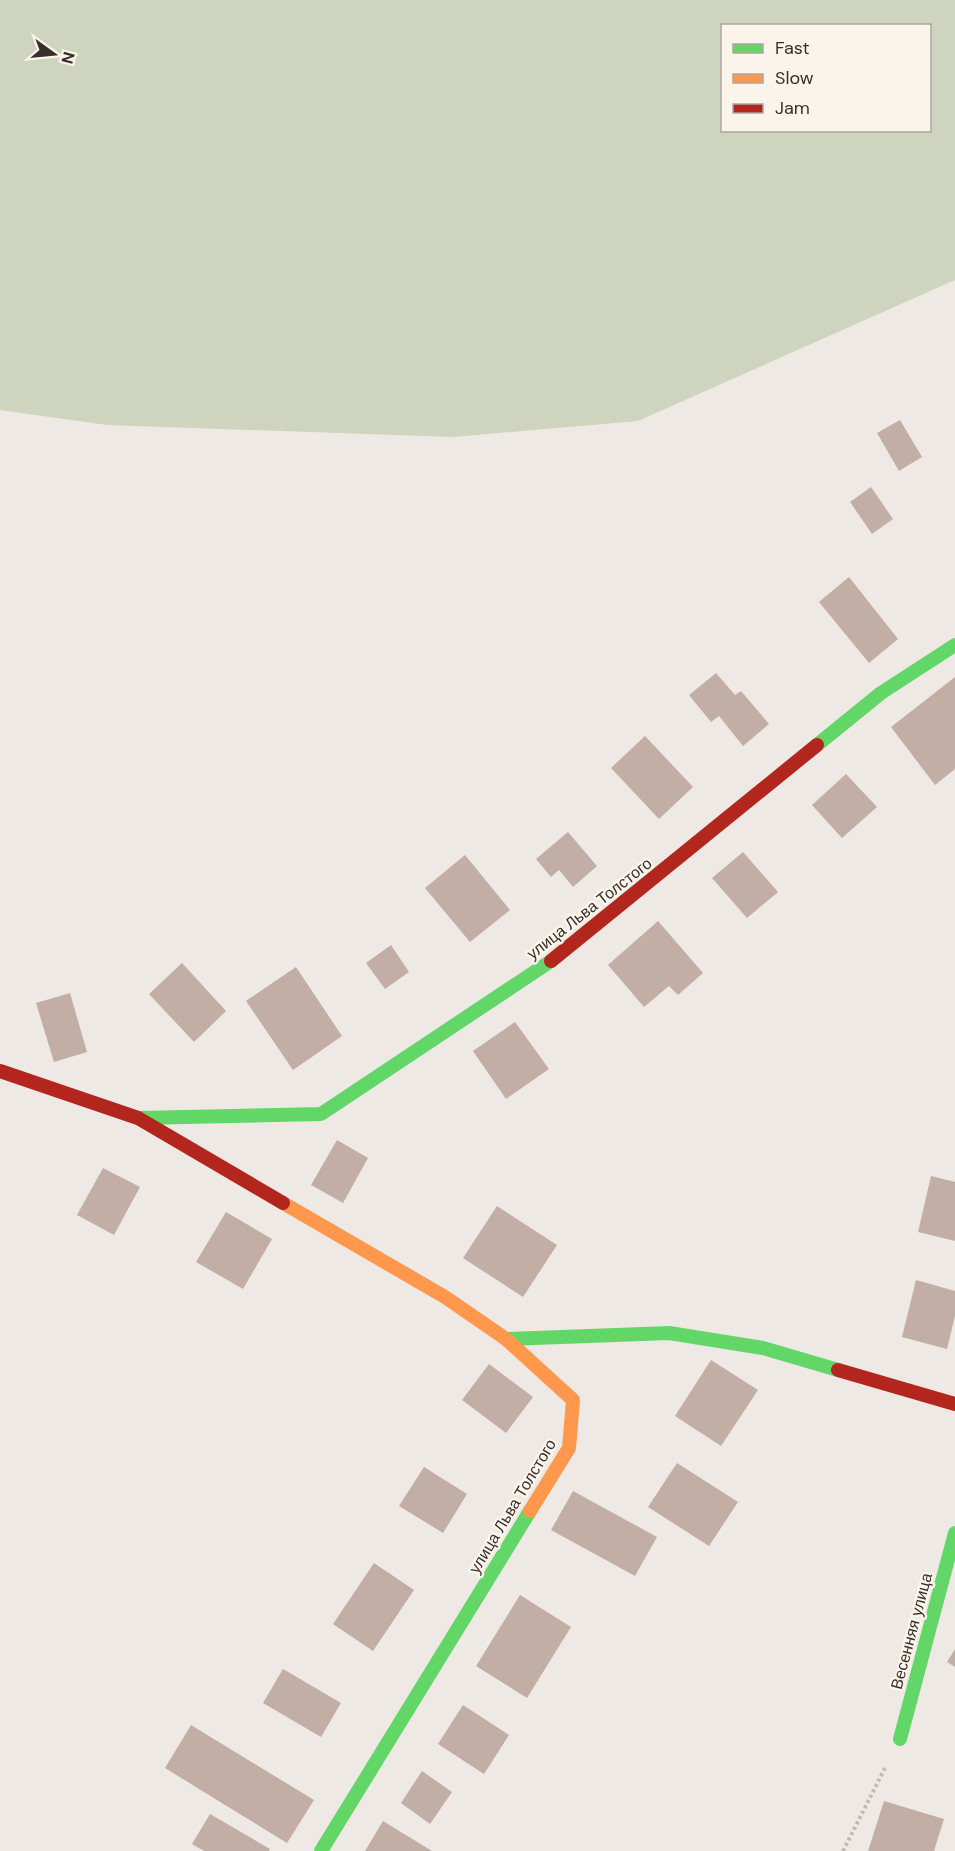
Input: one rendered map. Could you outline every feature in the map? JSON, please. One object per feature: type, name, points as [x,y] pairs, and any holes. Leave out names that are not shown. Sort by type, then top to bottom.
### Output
[{"type":"street","name":"улица Льва Толстого","points":[[138,1118],[321,1114],[418,1047],[555,958],[881,693],[955,645]]},
{"type":"street","name":"улица Льва Толстого","points":[[0,1071],[138,1118],[445,1297],[506,1339],[573,1400],[569,1448],[321,1851]]},
{"type":"street","points":[[506,1339],[669,1332],[763,1348],[955,1404]]},
{"type":"street","name":"Весенняя улица","points":[[900,1739],[955,1533]]},
{"type":"path","points":[[843,1851],[900,1739]]},
{"type":"green space","points":[[0,0],[955,0],[955,280],[638,421],[453,437],[107,425],[0,410]]},
{"type":"building","points":[[900,420],[922,457],[899,471],[877,433]]},
{"type":"building","points":[[871,487],[893,519],[872,534],[850,502]]},
{"type":"building","points":[[849,577],[898,639],[869,663],[819,602]]},
{"type":"building","points":[[716,673],[735,695],[741,691],[769,724],[743,746],[719,716],[711,722],[689,695]]},
{"type":"building","points":[[955,677],[955,769],[935,785],[891,727]]},
{"type":"building","points":[[645,736],[693,787],[659,819],[611,768]]},
{"type":"building","points":[[846,774],[877,807],[842,838],[812,805]]},
{"type":"building","points":[[568,832],[597,866],[573,887],[559,870],[551,877],[536,859]]},
{"type":"building","points":[[743,852],[778,892],[747,918],[712,878]]},
{"type":"building","points":[[465,855],[510,910],[470,942],[425,888]]},
{"type":"building","points":[[658,921],[703,973],[678,995],[669,986],[644,1007],[608,965]]},
{"type":"building","points":[[391,945],[409,972],[385,989],[366,963]]},
{"type":"building","points":[[182,963],[226,1011],[194,1042],[149,994]]},
{"type":"building","points":[[296,967],[342,1036],[293,1070],[246,1001]]},
{"type":"building","points":[[70,993],[87,1052],[54,1062],[36,1003]]},
{"type":"building","points":[[515,1022],[549,1069],[506,1099],[473,1051]]},
{"type":"building","points":[[337,1140],[368,1158],[343,1203],[311,1185]]},
{"type":"building","points":[[103,1168],[140,1187],[114,1235],[77,1215]]},
{"type":"building","points":[[931,1176],[955,1182],[955,1241],[918,1232]]},
{"type":"building","points":[[497,1206],[557,1245],[523,1297],[463,1258]]},
{"type":"building","points":[[226,1212],[272,1239],[243,1289],[196,1262]]},
{"type":"building","points":[[916,1280],[955,1291],[955,1316],[947,1349],[902,1337]]},
{"type":"building","points":[[711,1360],[758,1390],[721,1446],[675,1416]]},
{"type":"building","points":[[489,1364],[533,1397],[506,1433],[462,1400]]},
{"type":"building","points":[[677,1463],[738,1502],[709,1546],[648,1507]]},
{"type":"building","points":[[424,1467],[467,1494],[443,1533],[399,1506]]},
{"type":"building","points":[[573,1491],[657,1537],[635,1576],[551,1530]]},
{"type":"building","points":[[374,1563],[414,1590],[373,1651],[333,1624]]},
{"type":"building","points":[[520,1595],[571,1627],[527,1698],[476,1666]]},
{"type":"building","points":[[955,1649],[955,1667],[947,1662]]},
{"type":"building","points":[[283,1669],[341,1703],[321,1737],[263,1703]]},
{"type":"building","points":[[463,1705],[509,1735],[484,1774],[438,1744]]},
{"type":"building","points":[[191,1725],[314,1800],[287,1843],[165,1768]]},
{"type":"building","points":[[422,1771],[452,1792],[430,1824],[401,1803]]},
{"type":"building","points":[[884,1801],[944,1819],[934,1851],[868,1851]]},
{"type":"building","points":[[210,1814],[270,1849],[269,1851],[204,1851],[192,1844]]},
{"type":"building","points":[[383,1821],[432,1851],[365,1851]]},
{"type":"traffic: fast","points":[[817,745],[881,693],[955,645]]},
{"type":"traffic: fast","points":[[138,1118],[321,1114],[551,961]]},
{"type":"traffic: fast","points":[[506,1339],[669,1333],[763,1348],[838,1370]]},
{"type":"traffic: fast","points":[[321,1851],[530,1511]]},
{"type":"traffic: fast","points":[[900,1739],[955,1533]]},
{"type":"traffic: slow","points":[[283,1203],[445,1297],[506,1339],[573,1400],[569,1448],[530,1511]]},
{"type":"traffic: jam","points":[[551,961],[817,745]]},
{"type":"traffic: jam","points":[[0,1071],[138,1118],[283,1203]]},
{"type":"traffic: jam","points":[[838,1370],[955,1404]]}]
